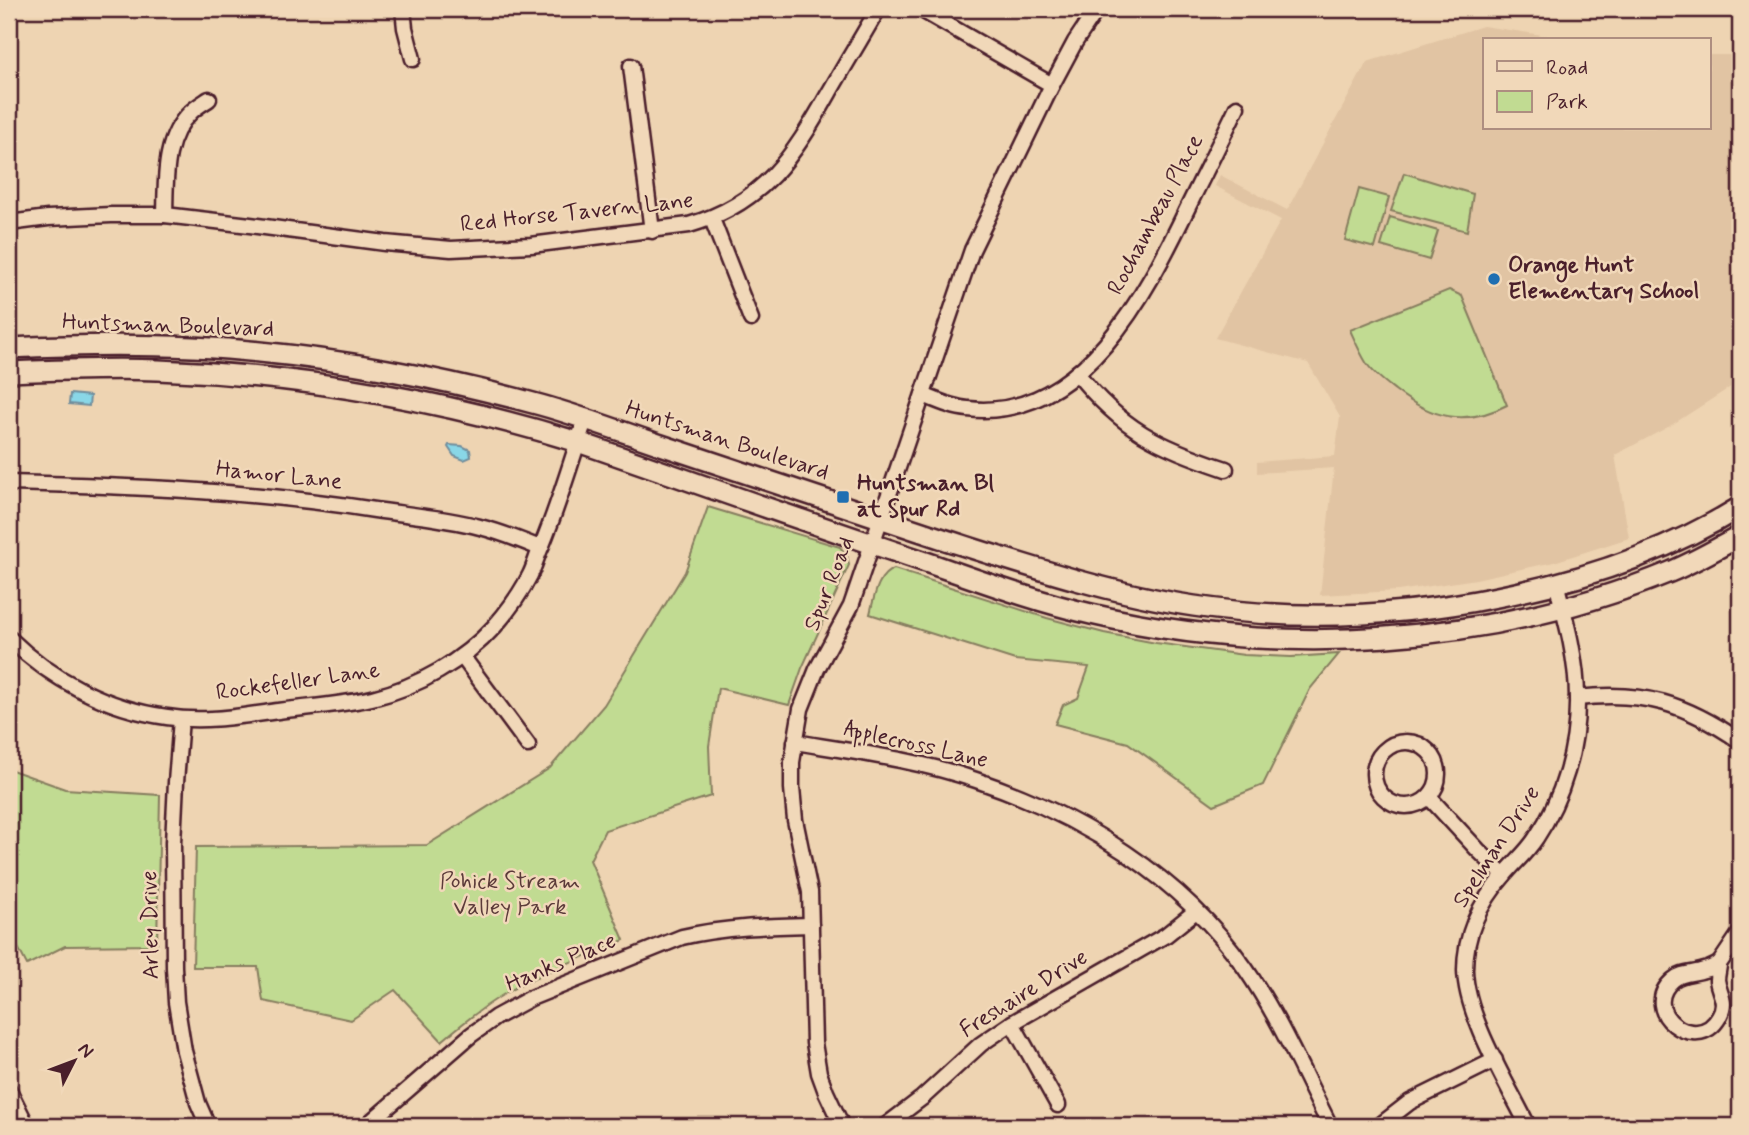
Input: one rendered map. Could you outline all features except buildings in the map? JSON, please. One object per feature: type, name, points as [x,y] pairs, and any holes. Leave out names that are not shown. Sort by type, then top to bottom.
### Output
[{"type":"street","points":[[403,9],[413,60]]},
{"type":"street","name":"Red Horse Tavern Lane","points":[[9,223],[48,218],[164,215],[385,243],[451,248],[531,245],[689,226],[712,219],[754,194],[792,156],[878,9]]},
{"type":"street","points":[[920,9],[1052,85]]},
{"type":"street","name":"Spur Road","points":[[842,1126],[826,1092],[815,1055],[808,878],[795,820],[792,788],[795,742],[806,694],[851,606],[972,250],[1052,85],[1075,42],[1097,9]]},
{"type":"street","points":[[631,66],[652,231]]},
{"type":"street","points":[[164,215],[166,167],[174,136],[191,111],[209,99]]},
{"type":"street","name":"Rochambeau Place","points":[[923,395],[963,409],[1001,408],[1031,401],[1077,373],[1110,339],[1145,290],[1237,107]]},
{"type":"street","points":[[712,219],[751,319]]},
{"type":"street","name":"Huntsman Boulevard","points":[[9,348],[80,344],[159,345],[258,351],[366,366],[464,385],[540,405],[1078,581],[1146,598],[1229,611],[1315,615],[1408,611],[1482,600],[1556,583],[1624,563],[1688,537],[1740,507]]},
{"type":"street","name":"Huntsman Boulevard","points":[[9,372],[158,370],[256,376],[362,390],[459,409],[578,442],[1018,593],[1088,614],[1200,633],[1315,640],[1400,636],[1487,624],[1562,608],[1645,582],[1673,571],[1740,536]]},
{"type":"street","points":[[1077,373],[1095,396],[1133,429],[1172,450],[1226,469]]},
{"type":"street","name":"Rockefeller Lane","points":[[9,638],[57,677],[97,698],[165,717],[181,719],[246,715],[346,703],[401,689],[426,678],[462,656],[493,628],[515,601],[530,575],[555,514],[585,420]]},
{"type":"street","name":"Hamor Lane","points":[[9,483],[119,485],[247,494],[345,505],[481,527],[540,548]]},
{"type":"street","name":"Spelman Drive","points":[[1528,1126],[1471,1006],[1465,969],[1467,946],[1473,926],[1489,893],[1536,837],[1561,790],[1569,766],[1577,698],[1574,664],[1556,583]]},
{"type":"street","points":[[462,656],[528,745]]},
{"type":"street","points":[[1577,698],[1613,695],[1668,703],[1707,719],[1740,741]]},
{"type":"street","name":"Arley Drive","points":[[181,719],[173,843],[175,990],[184,1051],[198,1102],[208,1126]]},
{"type":"street","name":"Applecross Lane","points":[[795,742],[887,758],[976,780],[1074,822],[1130,855],[1169,885],[1228,946],[1262,994],[1330,1126]]},
{"type":"street","points":[[1408,742],[1425,748],[1432,755],[1438,772],[1438,781],[1429,797],[1422,803],[1404,807],[1395,805],[1380,794],[1374,768],[1383,751],[1390,746],[1408,742]]},
{"type":"street","points":[[1429,797],[1504,875]]},
{"type":"street","name":"Freshaire Drive","points":[[885,1126],[922,1098],[973,1050],[1012,1023],[1166,935],[1196,911]]},
{"type":"street","name":"Hanks Place","points":[[366,1126],[471,1035],[496,1017],[531,998],[682,937],[736,927],[811,925]]},
{"type":"street","points":[[1719,964],[1701,972],[1682,975],[1674,979],[1667,988],[1662,1003],[1665,1015],[1681,1030],[1699,1032],[1720,1016],[1723,997],[1717,981],[1719,964],[1740,933]]},
{"type":"street","points":[[1012,1023],[1059,1105]]},
{"type":"street","points":[[1379,1126],[1410,1102],[1495,1060]]},
{"type":"street","points":[[9,1090],[26,1126]]},
{"type":"shaded area","name":"Orange Hunt Elementary School","points":[[1483,26],[1561,38],[1483,38],[1483,130],[1710,130],[1710,55],[1740,55],[1740,381],[1670,426],[1615,455],[1629,538],[1554,562],[1476,579],[1398,591],[1320,595],[1334,468],[1257,473],[1257,462],[1335,456],[1340,417],[1308,363],[1215,338],[1281,220],[1215,186],[1220,175],[1287,210],[1367,62]]},
{"type":"green space","points":[[1404,173],[1473,194],[1467,231],[1391,211]]},
{"type":"green space","points":[[1359,189],[1389,197],[1375,248],[1345,240]]},
{"type":"green space","points":[[1390,217],[1438,231],[1429,260],[1381,246]]},
{"type":"green space","points":[[1449,290],[1462,296],[1507,405],[1492,412],[1477,416],[1449,416],[1435,413],[1408,400],[1370,368],[1350,330]]},
{"type":"green space","name":"Pohick Stream Valley Park","points":[[708,507],[840,547],[847,555],[849,565],[802,668],[789,705],[718,688],[709,746],[711,796],[605,830],[590,860],[624,940],[511,990],[442,1041],[395,990],[351,1020],[263,1001],[258,967],[193,967],[196,847],[427,845],[550,768],[604,705],[685,572]]},
{"type":"green space","points":[[894,569],[1047,618],[1156,643],[1244,655],[1291,657],[1339,654],[1310,689],[1263,785],[1214,805],[1128,743],[1055,724],[1063,705],[1078,698],[1089,667],[1015,660],[870,614],[880,581]]},
{"type":"green space","points":[[9,769],[65,789],[160,795],[157,945],[65,946],[27,965],[9,930]]},
{"type":"water","points":[[70,394],[90,396],[89,406],[69,404]]},
{"type":"water","points":[[449,445],[470,450],[471,457],[464,460],[454,456]]},
{"type":"place","name":"Orange Hunt Elementary School","points":[[1494,279]]},
{"type":"place","name":"Huntsman Bl at Spur Rd","points":[[843,497]]}]
